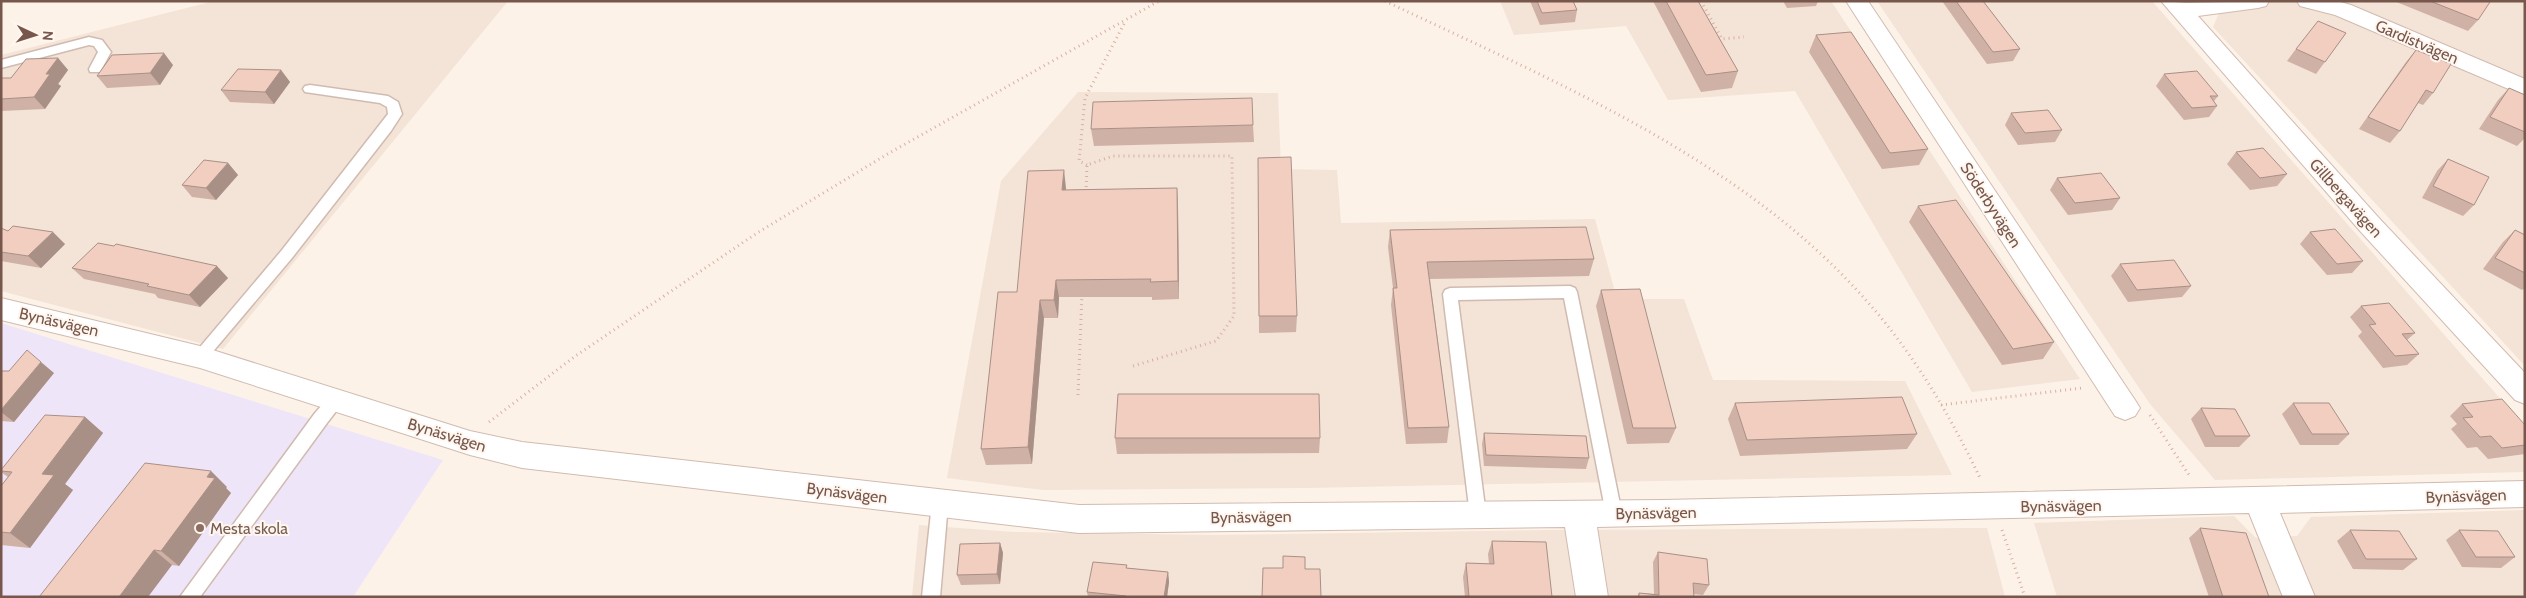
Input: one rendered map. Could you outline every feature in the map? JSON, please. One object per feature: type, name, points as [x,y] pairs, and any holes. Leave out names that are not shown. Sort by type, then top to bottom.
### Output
[{"type":"street","name":"Söderbyvägen","points":[[1857,1],[2124,408]]},
{"type":"street","points":[[2176,6],[2258,1]]},
{"type":"street","name":"Gardistvägen","points":[[2308,1],[2343,10],[2525,88]]},
{"type":"street","name":"Gillbergavägen","points":[[2176,6],[2369,224],[2525,392]]},
{"type":"street","name":"Bynäsvägen","points":[[1,309],[200,357],[470,443],[522,455],[1078,519],[1614,514],[2260,502],[2525,494]]},
{"type":"street","points":[[2260,502],[2299,597]]},
{"type":"street","points":[[1579,514],[1592,597]]},
{"type":"lane","points":[[1,64],[89,41],[98,43],[105,52],[95,69]]},
{"type":"lane","points":[[200,357],[287,254],[395,114],[393,104],[383,99],[310,88]]},
{"type":"lane","points":[[1478,515],[1450,294],[1570,292],[1614,514]]},
{"type":"lane","points":[[189,597],[336,400]]},
{"type":"lane","points":[[931,597],[940,503]]},
{"type":"path","points":[[470,443],[491,420],[593,344],[725,254],[888,154],[1126,21],[1158,1]]},
{"type":"path","points":[[1385,1],[1518,64],[1698,163],[1761,205],[1815,249],[1866,301],[1903,347],[1941,405],[1973,462],[1993,507],[2024,597]]},
{"type":"path","points":[[1701,1],[1722,39],[1744,37]]},
{"type":"path","points":[[1087,166],[1078,161],[1085,98],[1126,21]]},
{"type":"path","points":[[1087,166],[1113,156],[1232,156],[1234,316],[1216,341],[1133,366]]},
{"type":"path","points":[[1086,195],[1087,166]]},
{"type":"path","points":[[1078,395],[1082,285]]},
{"type":"path","points":[[1941,405],[2109,385]]},
{"type":"path","points":[[2124,408],[2140,407],[2150,416],[2188,473],[2205,503]]},
{"type":"shaded area","points":[[214,1],[508,1],[223,349],[1,291],[1,55]]},
{"type":"shaded area","points":[[1500,1],[1831,1],[2080,379],[1972,392],[1795,91],[1668,100],[1626,26],[1514,35]]},
{"type":"shaded area","points":[[1877,1],[2152,1],[2525,427],[2525,472],[2215,480],[2150,404]]},
{"type":"shaded area","points":[[2207,1],[2525,1],[2525,366],[2213,27],[2219,13]]},
{"type":"shaded area","points":[[1078,92],[1278,93],[1281,169],[1337,170],[1341,223],[1595,219],[1617,299],[1684,299],[1713,380],[1905,381],[1952,475],[1307,488],[1043,490],[947,478],[1001,181]]},
{"type":"shaded area","name":"Mesta skola","points":[[1,323],[443,460],[353,597],[1,597]]},
{"type":"shaded area","points":[[2525,510],[2525,597],[2057,597],[2034,523],[2234,516],[2256,538],[2297,536],[2311,517]]},
{"type":"shaded area","points":[[919,525],[1014,532],[1213,535],[1551,530],[1987,528],[2005,597],[912,597]]},
{"type":"building","points":[[1537,1],[1573,1],[1577,10],[1542,13]]},
{"type":"building","points":[[1666,1],[1698,1],[1738,71],[1706,75]]},
{"type":"building","points":[[1956,1],[1983,1],[2020,49],[1993,52]]},
{"type":"building","points":[[2430,1],[2488,1],[2490,2],[2478,20]]},
{"type":"building","points":[[2318,21],[2346,33],[2325,62],[2296,49]]},
{"type":"building","points":[[1851,32],[1928,149],[1890,153],[1816,35]]},
{"type":"building","points":[[2416,50],[2451,64],[2433,93],[2426,90],[2400,131],[2368,117]]},
{"type":"building","points":[[164,53],[150,73],[97,76],[112,55]]},
{"type":"building","points":[[58,58],[46,74],[50,74],[34,97],[1,99],[1,78],[11,78],[26,59]]},
{"type":"building","points":[[238,69],[281,70],[265,92],[221,90]]},
{"type":"building","points":[[2197,71],[2218,96],[2210,96],[2217,106],[2192,108],[2164,74]]},
{"type":"building","points":[[2509,88],[2525,95],[2525,132],[2490,117]]},
{"type":"building","points":[[1252,98],[1253,125],[1091,129],[1093,102]]},
{"type":"building","points":[[2048,110],[2062,130],[2025,133],[2011,113]]},
{"type":"building","points":[[2263,148],[2287,174],[2260,178],[2236,152]]},
{"type":"building","points":[[1291,157],[1297,316],[1259,316],[1258,158]]},
{"type":"building","points":[[2448,159],[2489,177],[2474,205],[2433,186]]},
{"type":"building","points":[[204,160],[228,163],[206,188],[182,185]]},
{"type":"building","points":[[1064,170],[1062,190],[1177,188],[1178,281],[1150,282],[1151,279],[1056,280],[1054,300],[1040,300],[1028,447],[981,449],[998,292],[1017,292],[1028,171]]},
{"type":"building","points":[[2101,173],[2120,198],[2075,203],[2057,178]]},
{"type":"building","points":[[1956,200],[2054,342],[2013,349],[1918,206]]},
{"type":"building","points":[[13,226],[53,232],[28,256],[1,252],[1,228],[8,231]]},
{"type":"building","points":[[1586,227],[1594,259],[1427,262],[1449,427],[1408,428],[1393,288],[1397,288],[1390,230]]},
{"type":"building","points":[[2335,229],[2363,261],[2337,264],[2310,232]]},
{"type":"building","points":[[2515,230],[2525,235],[2525,273],[2495,258]]},
{"type":"building","points":[[98,243],[114,246],[116,244],[217,266],[189,295],[147,286],[149,284],[72,268]]},
{"type":"building","points":[[2174,260],[2191,286],[2137,290],[2120,264]]},
{"type":"building","points":[[1640,289],[1676,428],[1633,428],[1601,290]]},
{"type":"building","points":[[2389,303],[2415,333],[2402,334],[2419,354],[2395,356],[2369,325],[2376,324],[2361,306]]},
{"type":"building","points":[[27,350],[41,362],[1,410],[1,371],[9,371]]},
{"type":"building","points":[[1118,394],[1319,394],[1320,438],[1115,438]]},
{"type":"building","points":[[1902,397],[1917,434],[1747,440],[1735,403]]},
{"type":"building","points":[[2502,399],[2525,425],[2525,445],[2502,448],[2491,436],[2480,437],[2463,418],[2473,417],[2462,404]]},
{"type":"building","points":[[2293,403],[2329,403],[2349,434],[2312,434]]},
{"type":"building","points":[[2201,408],[2235,409],[2250,436],[2215,436]]},
{"type":"building","points":[[45,415],[85,417],[42,474],[54,475],[10,533],[1,532],[1,486],[12,472],[1,470]]},
{"type":"building","points":[[1484,433],[1586,436],[1589,458],[1486,455]]},
{"type":"building","points":[[145,463],[211,471],[207,477],[215,478],[161,551],[154,550],[119,597],[39,597]]},
{"type":"building","points":[[2200,528],[2246,533],[2269,597],[2223,597]]},
{"type":"building","points":[[2350,530],[2399,531],[2417,559],[2366,559]]},
{"type":"building","points":[[2459,530],[2498,531],[2515,557],[2476,557]]},
{"type":"building","points":[[1492,541],[1546,542],[1552,597],[1469,597],[1466,563],[1494,564]]},
{"type":"building","points":[[1000,543],[997,574],[957,575],[960,544]]},
{"type":"building","points":[[1658,552],[1707,559],[1709,585],[1693,583],[1694,597],[1639,597],[1639,593],[1659,595]]},
{"type":"building","points":[[1283,556],[1305,557],[1305,569],[1320,569],[1321,597],[1262,597],[1263,568],[1283,568]]},
{"type":"building","points":[[1093,562],[1127,565],[1126,568],[1168,572],[1164,597],[1126,597],[1087,592]]},
{"type":"place","name":"Mesta skola","points":[[200,528]]}]
